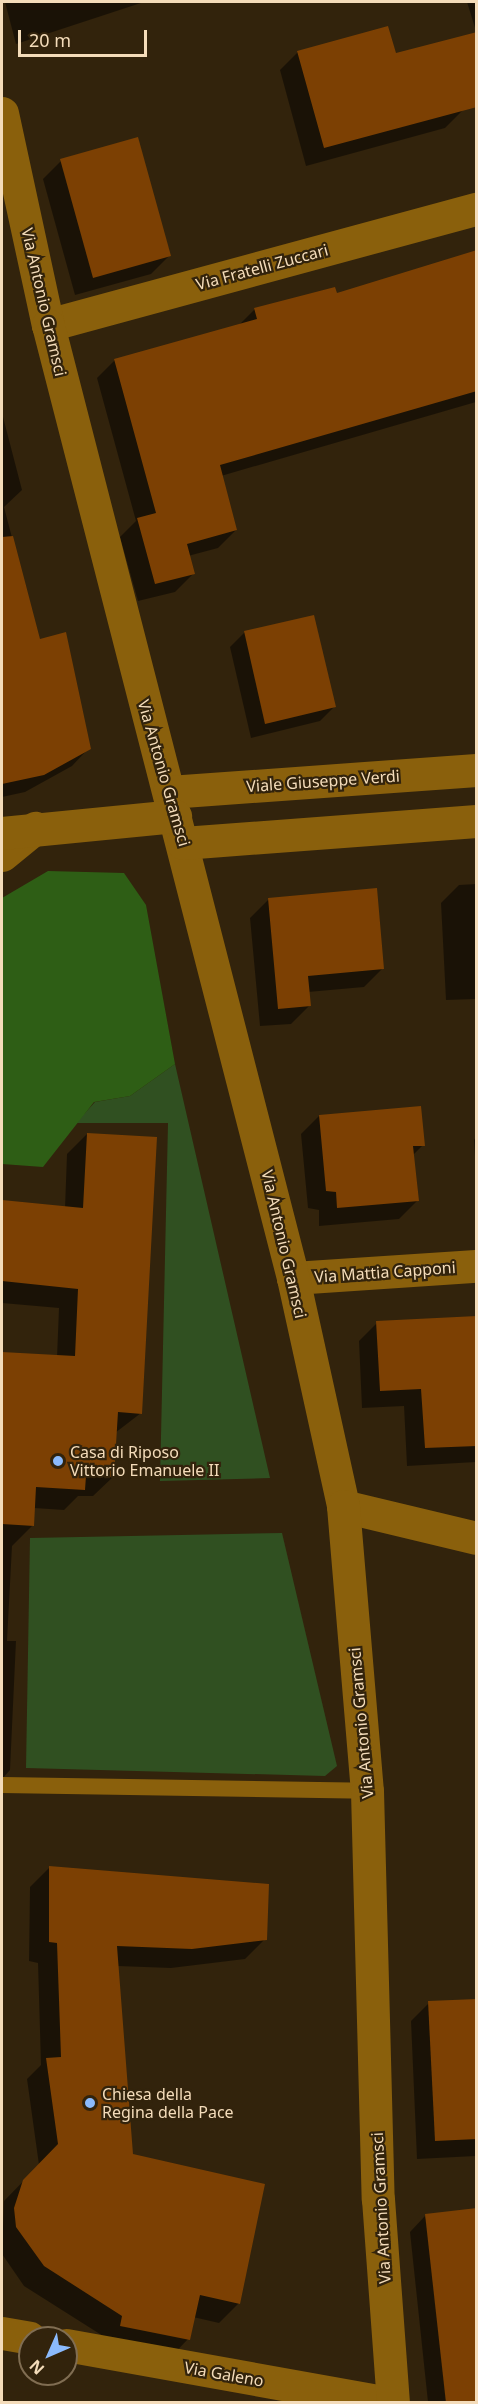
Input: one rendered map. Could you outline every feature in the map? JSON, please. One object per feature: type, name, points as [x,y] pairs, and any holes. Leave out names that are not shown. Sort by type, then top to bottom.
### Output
[{"type":"street","name":"Via Antonio Gramsci","points":[[2,113],[48,325],[293,1278],[343,1506],[368,1791],[378,2199],[393,2403]]},
{"type":"street","name":"Via Fratelli Zuccari","points":[[48,325],[477,209]]},
{"type":"street","name":"Viale Giuseppe Verdi","points":[[176,817],[477,770]]},
{"type":"street","points":[[2,833],[34,828],[176,817],[477,822]]},
{"type":"street","points":[[2,855],[34,828]]},
{"type":"street","name":"Via Mattia Capponi","points":[[293,1278],[477,1266]]},
{"type":"street","points":[[343,1506],[477,1538]]},
{"type":"street","points":[[2,2333],[18,2336]]},
{"type":"street","name":"Via Galeno","points":[[78,2347],[382,2403]]},
{"type":"lane","points":[[2,1785],[368,1791]]},
{"type":"green space","points":[[48,871],[124,873],[146,905],[175,1064],[130,1096],[94,1102],[43,1167],[2,1164],[2,898]]},
{"type":"green space","points":[[175,1064],[270,1478],[160,1481],[168,1123],[76,1123],[95,1102],[130,1096]]},
{"type":"green space","points":[[282,1533],[337,1766],[325,1776],[26,1768],[30,1538]]},
{"type":"building","points":[[388,26],[396,53],[477,32],[477,107],[324,148],[297,51]]},
{"type":"building","points":[[138,137],[171,256],[93,278],[60,159]]},
{"type":"building","points":[[477,250],[477,391],[220,465],[237,530],[187,544],[195,574],[155,584],[137,518],[156,513],[114,359],[257,319],[254,308],[335,287],[337,293]]},
{"type":"building","points":[[13,536],[40,639],[66,632],[91,749],[44,775],[2,784],[2,537]]},
{"type":"building","points":[[314,615],[336,707],[265,724],[244,631]]},
{"type":"building","points":[[377,888],[384,969],[308,976],[311,1006],[278,1009],[268,898]]},
{"type":"building","points":[[421,1106],[425,1146],[413,1146],[419,1201],[337,1208],[336,1192],[326,1191],[319,1115]]},
{"type":"building","name":"Casa di Riposo Vittorio Emanuele II","points":[[87,1133],[157,1137],[142,1414],[118,1412],[114,1477],[86,1476],[85,1490],[36,1487],[34,1526],[2,1524],[2,1352],[75,1356],[78,1289],[2,1281],[2,1200],[83,1208]]},
{"type":"building","points":[[477,1316],[477,1446],[425,1448],[421,1389],[380,1391],[376,1321]]},
{"type":"building","name":"Chiesa della Regina della Pace","points":[[49,1866],[269,1884],[267,1940],[192,1949],[117,1946],[133,2154],[265,2184],[240,2304],[200,2295],[190,2340],[120,2326],[122,2316],[44,2266],[16,2227],[14,2208],[23,2180],[58,2144],[46,2058],[61,2057],[57,1943],[49,1942]]},
{"type":"building","points":[[477,1999],[477,2139],[435,2141],[428,2001]]},
{"type":"building","points":[[477,2208],[477,2403],[446,2403],[425,2214]]},
{"type":"place","name":"Casa di Riposo Vittorio Emanuele II","points":[[58,1461]]},
{"type":"place","name":"Chiesa della Regina della Pace","points":[[90,2103]]}]
